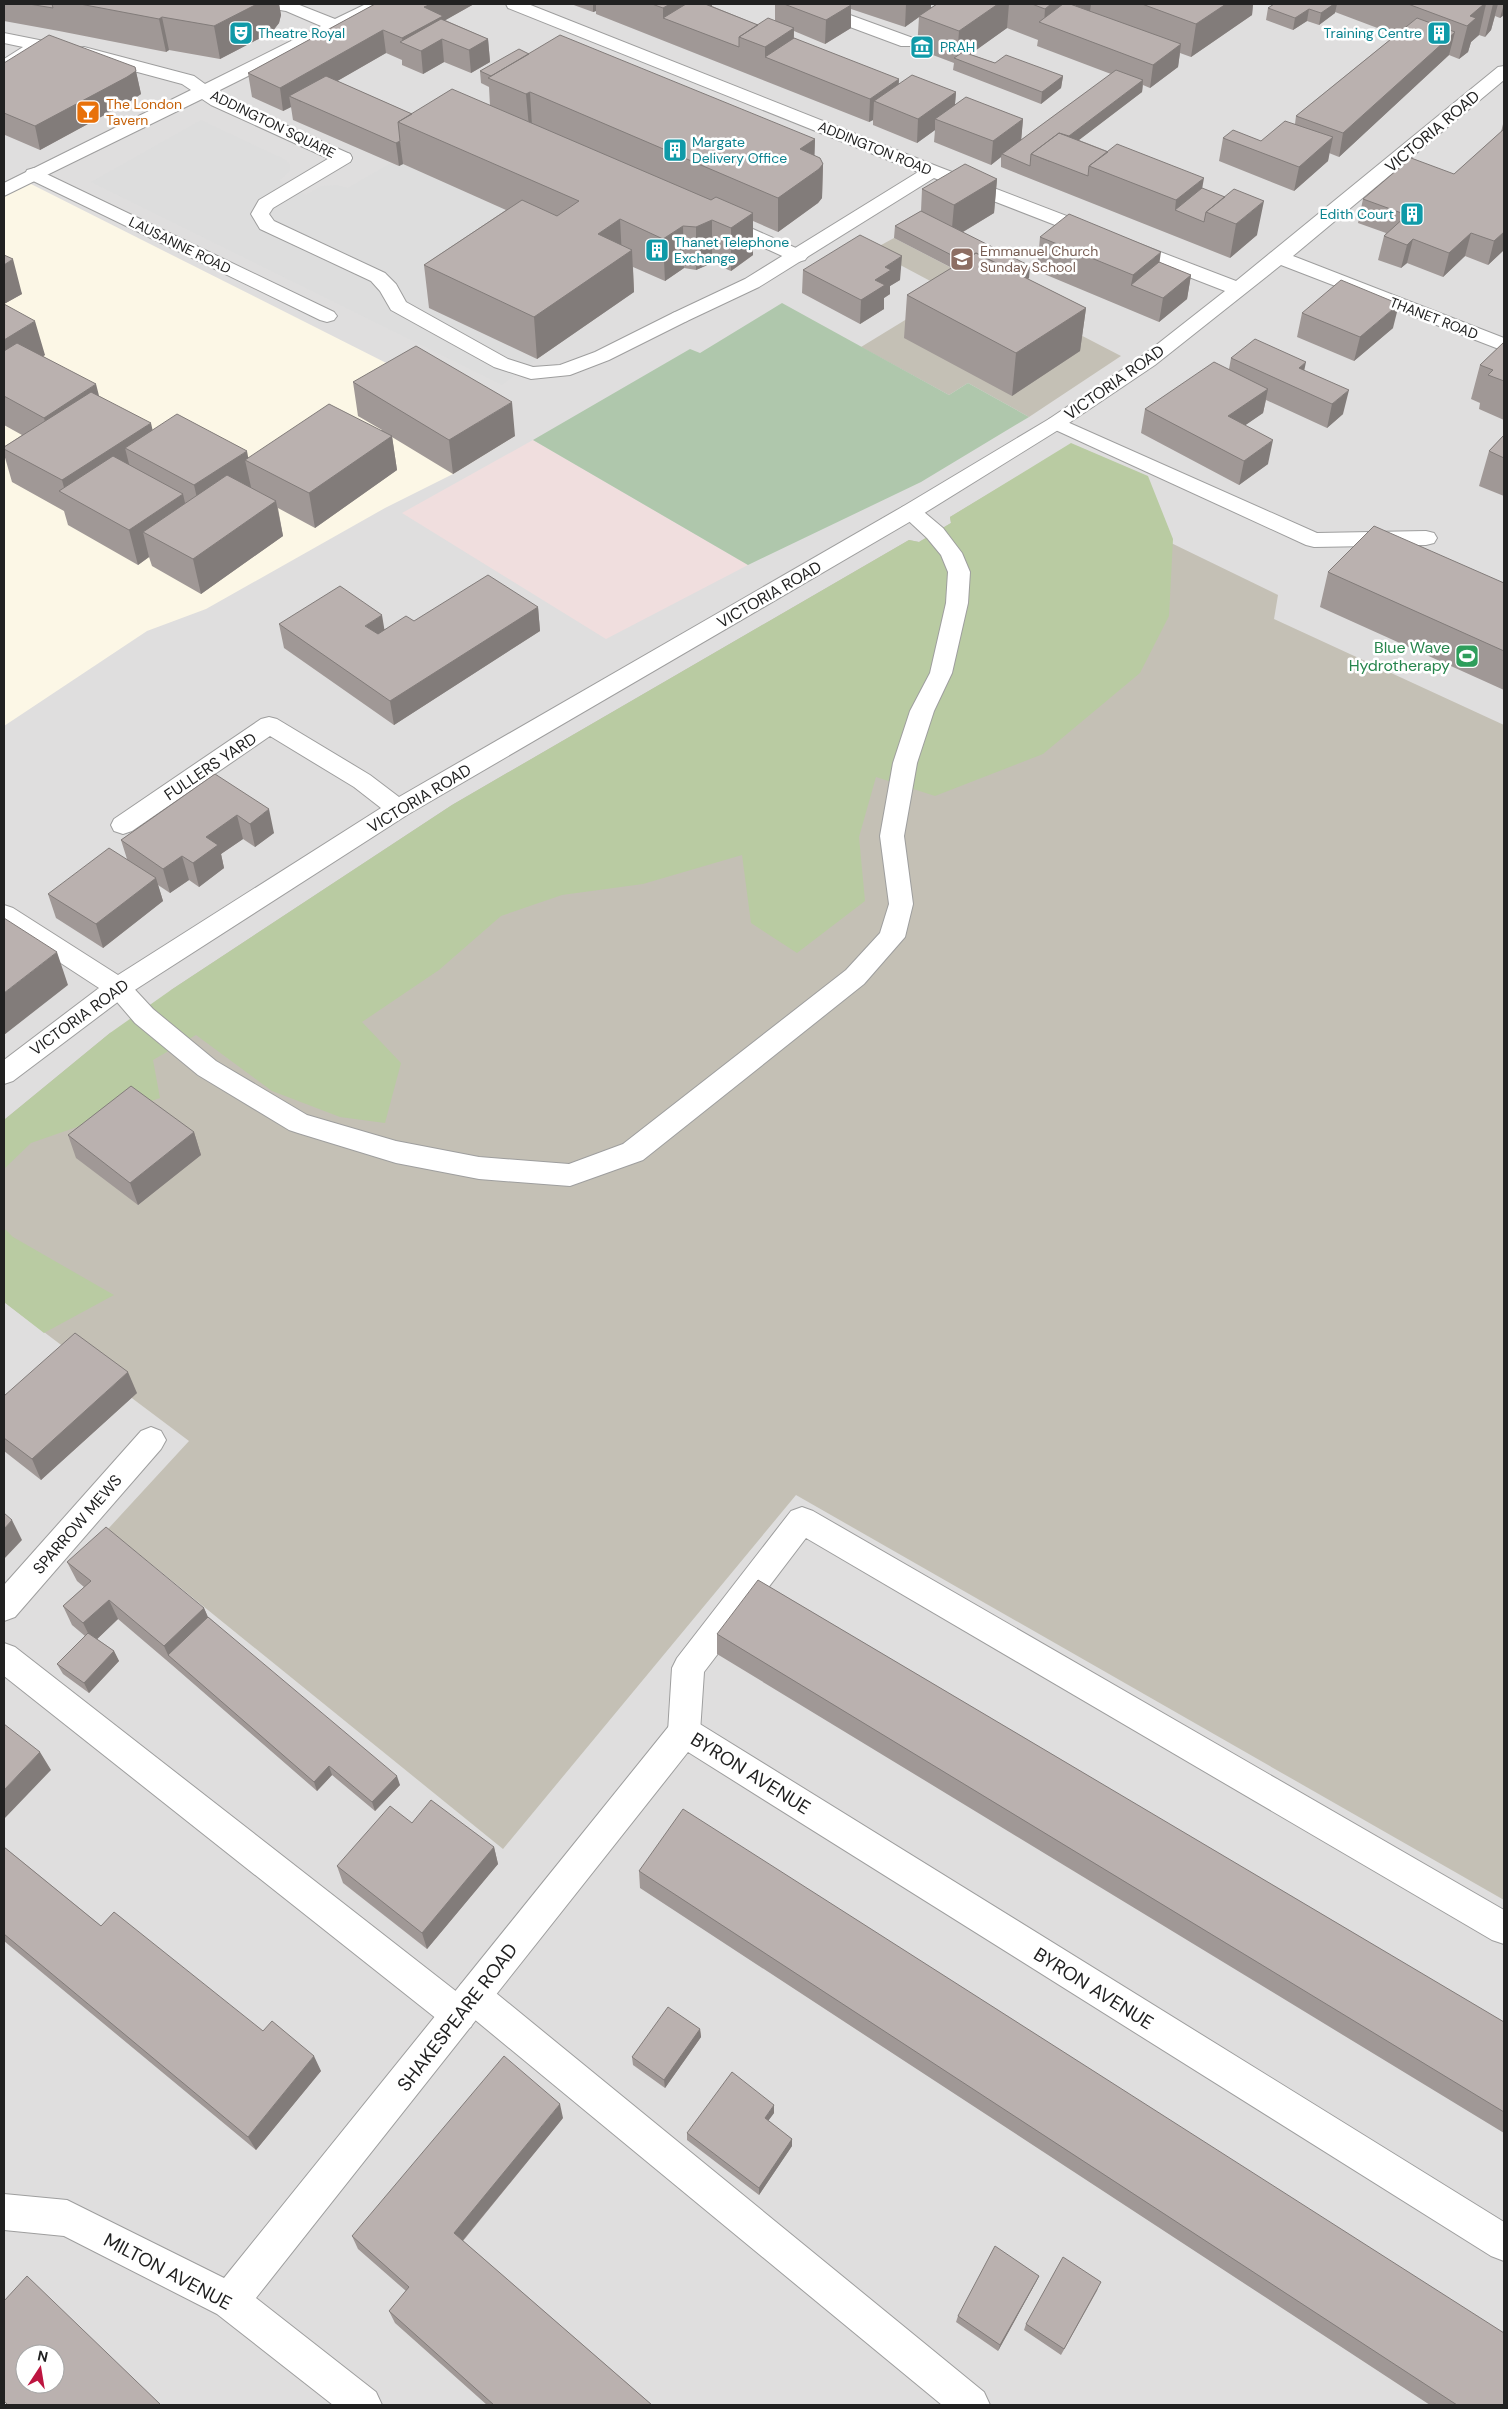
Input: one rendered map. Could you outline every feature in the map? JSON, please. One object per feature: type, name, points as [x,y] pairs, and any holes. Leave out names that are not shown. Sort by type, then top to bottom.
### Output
[{"type":"street","points":[[274,4],[290,6],[336,26]]},
{"type":"street","points":[[4,190],[202,90],[379,4]]},
{"type":"street","name":"ADDINGTON ROAD","points":[[514,4],[1238,289]]},
{"type":"street","points":[[805,4],[907,42]]},
{"type":"street","name":"ADDINGTON SQUARE","points":[[4,38],[55,47],[188,80],[217,101],[343,158],[266,204],[260,214],[267,224],[378,277],[389,288],[398,306],[502,363],[531,373],[563,371],[602,356],[752,283],[798,256]]},
{"type":"street","points":[[4,66],[55,47]]},
{"type":"street","name":"VICTORIA ROAD","points":[[4,1074],[118,988],[398,809],[910,512],[1056,423],[1148,361],[1279,257],[1504,71]]},
{"type":"street","points":[[707,215],[798,256],[932,170]]},
{"type":"street","name":"LAUSANNE ROAD","points":[[34,174],[327,316]]},
{"type":"street","name":"THANET ROAD","points":[[1279,257],[1504,345]]},
{"type":"street","points":[[1056,423],[1314,540],[1426,538]]},
{"type":"street","points":[[4,914],[118,988],[144,1016],[207,1068],[298,1122],[396,1152],[479,1168],[570,1175],[632,1152],[855,976],[892,937],[901,904],[892,836],[905,763],[922,711],[942,673],[957,603],[960,572],[951,553],[935,532],[910,512]]},
{"type":"street","name":"FULLERS YARD","points":[[123,826],[270,725],[362,781],[398,809]]},
{"type":"street","name":"SPARROW MEWS","points":[[4,1607],[150,1440]]},
{"type":"street","points":[[684,1732],[688,1668],[802,1520],[1504,1928]]},
{"type":"street","points":[[4,1657],[466,2006],[970,2405]]},
{"type":"street","name":"SHAKESPEARE ROAD","points":[[230,2301],[684,1732]]},
{"type":"street","name":"BYRON AVENUE","points":[[684,1732],[1504,2243]]},
{"type":"street","name":"MILTON AVENUE","points":[[4,2212],[67,2218],[230,2301],[363,2405]]},
{"type":"shaded area","points":[[4,4],[1504,4],[1504,2405],[4,2405]]},
{"type":"shaded area","points":[[201,120],[286,160],[290,165],[290,171],[279,181],[306,195],[321,186],[336,185],[348,188],[389,164],[403,164],[546,228],[429,308],[537,359],[502,385],[91,182]]},
{"type":"shaded area","points":[[29,183],[420,380],[515,436],[453,474],[385,508],[206,609],[147,631],[4,726],[4,197]]},
{"type":"shaded area","points":[[894,238],[1121,356],[1029,417],[968,383],[949,395],[861,347],[951,292],[872,250]]},
{"type":"shaded area","points":[[533,440],[748,565],[606,639],[402,513]]},
{"type":"shaded area","points":[[1025,472],[1278,595],[1274,619],[1504,725],[1504,1900],[796,1495],[503,1849],[108,1529],[189,1441],[4,1302],[4,1120],[110,1033],[124,1029],[164,1003],[171,990],[452,805],[909,540],[919,542],[951,523],[950,517]]},
{"type":"green space","points":[[782,303],[949,395],[968,383],[1029,417],[921,482],[748,565],[533,440],[690,349],[700,353]]},
{"type":"green space","points":[[1071,443],[1148,476],[1173,539],[1169,616],[1140,673],[1043,754],[935,796],[876,777],[859,837],[865,901],[797,953],[751,923],[742,855],[643,884],[562,895],[501,916],[439,970],[362,1022],[401,1063],[385,1123],[340,1117],[272,1091],[196,1035],[153,1060],[160,1098],[31,1143],[4,1169],[4,1120],[110,1033],[171,990],[452,805],[909,540],[919,542],[951,523],[950,517]]},
{"type":"green space","points":[[4,1228],[13,1237],[114,1295],[44,1333],[4,1302]]},
{"type":"building","points":[[29,4],[52,4],[53,8]]},
{"type":"building","points":[[80,4],[257,4],[214,26],[162,17],[159,19]]},
{"type":"building","points":[[375,4],[431,4],[424,7],[443,16],[402,38],[383,30],[280,88],[248,73]]},
{"type":"building","points":[[652,4],[670,4],[663,8]]},
{"type":"building","points":[[686,4],[705,4],[758,25],[739,37],[739,47],[663,18]]},
{"type":"building","points":[[784,4],[849,4],[851,5],[826,20]]},
{"type":"building","points":[[937,4],[998,4],[959,31],[919,16]]},
{"type":"building","points":[[1032,4],[1051,4],[1045,9]]},
{"type":"building","points":[[1063,4],[1070,4],[1181,44],[1153,65],[1039,22]]},
{"type":"building","points":[[1142,4],[1226,4],[1196,24]]},
{"type":"building","points":[[1274,4],[1334,4],[1321,13],[1309,9],[1295,18],[1268,8]]},
{"type":"building","points":[[1408,4],[1484,4],[1470,16],[1476,18],[1467,26]]},
{"type":"building","points":[[768,18],[794,28],[765,47],[739,37]]},
{"type":"building","points":[[1417,18],[1455,32],[1343,133],[1296,116]]},
{"type":"building","points":[[441,19],[488,39],[469,50],[442,39],[421,51],[400,42]]},
{"type":"building","points":[[49,35],[135,67],[136,71],[35,126],[4,113],[4,63]]},
{"type":"building","points":[[560,35],[815,139],[800,149],[820,158],[823,164],[819,169],[778,198],[530,92],[526,94],[488,78]]},
{"type":"building","points":[[794,38],[899,79],[870,99],[765,57]]},
{"type":"building","points":[[519,49],[529,54],[491,76],[480,71]]},
{"type":"building","points":[[963,52],[995,63],[1006,55],[1063,76],[1042,92],[954,58]]},
{"type":"building","points":[[1116,70],[1143,80],[1069,136],[1059,133],[1031,154],[1030,166],[1002,154]]},
{"type":"building","points":[[912,75],[956,92],[918,119],[874,101]]},
{"type":"building","points":[[326,76],[412,114],[398,122],[400,141],[396,143],[289,96]]},
{"type":"building","points":[[452,89],[711,200],[716,197],[753,213],[731,228],[712,220],[696,227],[683,226],[663,239],[620,219],[598,234],[632,250],[534,317],[424,265],[522,200],[557,216],[579,201],[398,122]]},
{"type":"building","points":[[966,97],[1023,119],[993,141],[935,119]]},
{"type":"building","points":[[1285,121],[1333,137],[1299,167],[1223,138],[1233,130],[1261,141]]},
{"type":"building","points":[[1504,129],[1504,232],[1494,241],[1471,233],[1449,253],[1413,239],[1407,245],[1384,236],[1407,215],[1363,199],[1411,158],[1454,174]]},
{"type":"building","points":[[1059,133],[1108,152],[1089,166],[1088,176],[1031,154]]},
{"type":"building","points":[[1117,144],[1204,178],[1176,200],[1089,166]]},
{"type":"building","points":[[965,164],[997,179],[954,205],[922,189]]},
{"type":"building","points":[[1202,188],[1225,197],[1206,212],[1204,222],[1175,210]]},
{"type":"building","points":[[1234,189],[1264,201],[1236,224],[1206,212]]},
{"type":"building","points":[[921,211],[1030,266],[1018,274],[976,253],[963,261],[895,226]]},
{"type":"building","points":[[1069,214],[1161,252],[1133,275],[1040,237]]},
{"type":"building","points":[[860,235],[902,256],[885,267],[891,270],[875,280],[885,285],[861,300],[803,270]]},
{"type":"building","points":[[976,253],[1086,308],[1016,353],[907,295]]},
{"type":"building","points":[[4,255],[13,259],[4,265]]},
{"type":"building","points":[[1159,262],[1191,275],[1163,298],[1131,285]]},
{"type":"building","points":[[1341,280],[1399,304],[1360,337],[1302,313]]},
{"type":"building","points":[[4,304],[35,321],[4,340]]},
{"type":"building","points":[[1255,339],[1306,362],[1299,368],[1349,390],[1332,404],[1231,358]]},
{"type":"building","points":[[1504,342],[1504,381],[1488,375],[1493,370],[1480,365]]},
{"type":"building","points":[[17,343],[96,384],[44,418],[4,396],[4,351]]},
{"type":"building","points":[[416,346],[512,402],[449,440],[353,382]]},
{"type":"building","points":[[1214,362],[1268,389],[1228,416],[1273,440],[1244,461],[1145,409]]},
{"type":"building","points":[[91,392],[151,423],[62,480],[4,449],[4,447]]},
{"type":"building","points":[[329,404],[392,436],[309,493],[245,460]]},
{"type":"building","points":[[177,414],[247,451],[194,485],[125,448]]},
{"type":"building","points":[[1504,435],[1504,458],[1489,451]]},
{"type":"building","points":[[113,456],[183,494],[129,530],[59,491]]},
{"type":"building","points":[[227,475],[276,501],[193,559],[143,532]]},
{"type":"building","points":[[1374,526],[1504,583],[1504,651],[1328,572]]},
{"type":"building","points":[[488,575],[538,607],[390,701],[279,624],[340,586],[382,615],[365,626],[378,634],[406,616],[414,621]]},
{"type":"building","points":[[215,774],[269,809],[250,824],[237,815],[206,837],[218,845],[193,863],[182,856],[163,869],[121,840]]},
{"type":"building","points":[[109,848],[156,878],[96,924],[48,894]]},
{"type":"building","points":[[4,918],[57,952],[4,993]]},
{"type":"building","points":[[131,1086],[194,1132],[130,1183],[68,1135]]},
{"type":"building","points":[[75,1333],[128,1372],[32,1459],[4,1438],[4,1396]]},
{"type":"building","points":[[4,1513],[12,1520],[4,1529]]},
{"type":"building","points":[[106,1527],[204,1608],[164,1646],[109,1600],[83,1623],[63,1606],[91,1581],[67,1562]]},
{"type":"building","points":[[758,1580],[1504,2022],[1504,2112],[717,1634]]},
{"type":"building","points":[[208,1617],[397,1776],[372,1802],[329,1766],[314,1782],[168,1655]]},
{"type":"building","points":[[88,1633],[114,1651],[84,1683],[57,1664]]},
{"type":"building","points":[[4,1724],[40,1752],[4,1790]]},
{"type":"building","points":[[431,1800],[494,1847],[422,1933],[337,1866],[390,1806],[412,1823]]},
{"type":"building","points":[[683,1809],[1504,2333],[1504,2405],[1457,2405],[639,1871]]},
{"type":"building","points":[[4,1847],[101,1926],[114,1912],[263,2031],[272,2021],[314,2056],[248,2137],[4,1934]]},
{"type":"building","points":[[668,2007],[700,2029],[664,2080],[632,2057]]},
{"type":"building","points":[[504,2056],[560,2104],[454,2233],[652,2405],[494,2405],[389,2311],[409,2287],[352,2236]]},
{"type":"building","points":[[732,2072],[774,2105],[765,2118],[792,2139],[759,2188],[687,2133]]},
{"type":"building","points":[[995,2246],[1039,2276],[1000,2345],[958,2316]]},
{"type":"building","points":[[1063,2257],[1101,2282],[1064,2349],[1026,2324]]},
{"type":"building","points":[[27,2276],[161,2405],[8,2405],[4,2401],[4,2301]]},
{"type":"place","name":"Theatre Royal","points":[[241,33]]},
{"type":"place","name":"Training Centre","points":[[1439,33]]},
{"type":"place","name":"PRAH","points":[[922,47]]},
{"type":"place","name":"The London Tavern","points":[[88,112]]},
{"type":"place","name":"Margate Delivery Office","points":[[675,150]]},
{"type":"place","name":"Edith Court","points":[[1412,214]]},
{"type":"place","name":"Thanet Telephone Exchange","points":[[657,250]]},
{"type":"place","name":"Emmanuel Church Sunday School","points":[[962,259]]},
{"type":"place","name":"Blue Wave Hydrotherapy","points":[[1467,656]]}]
